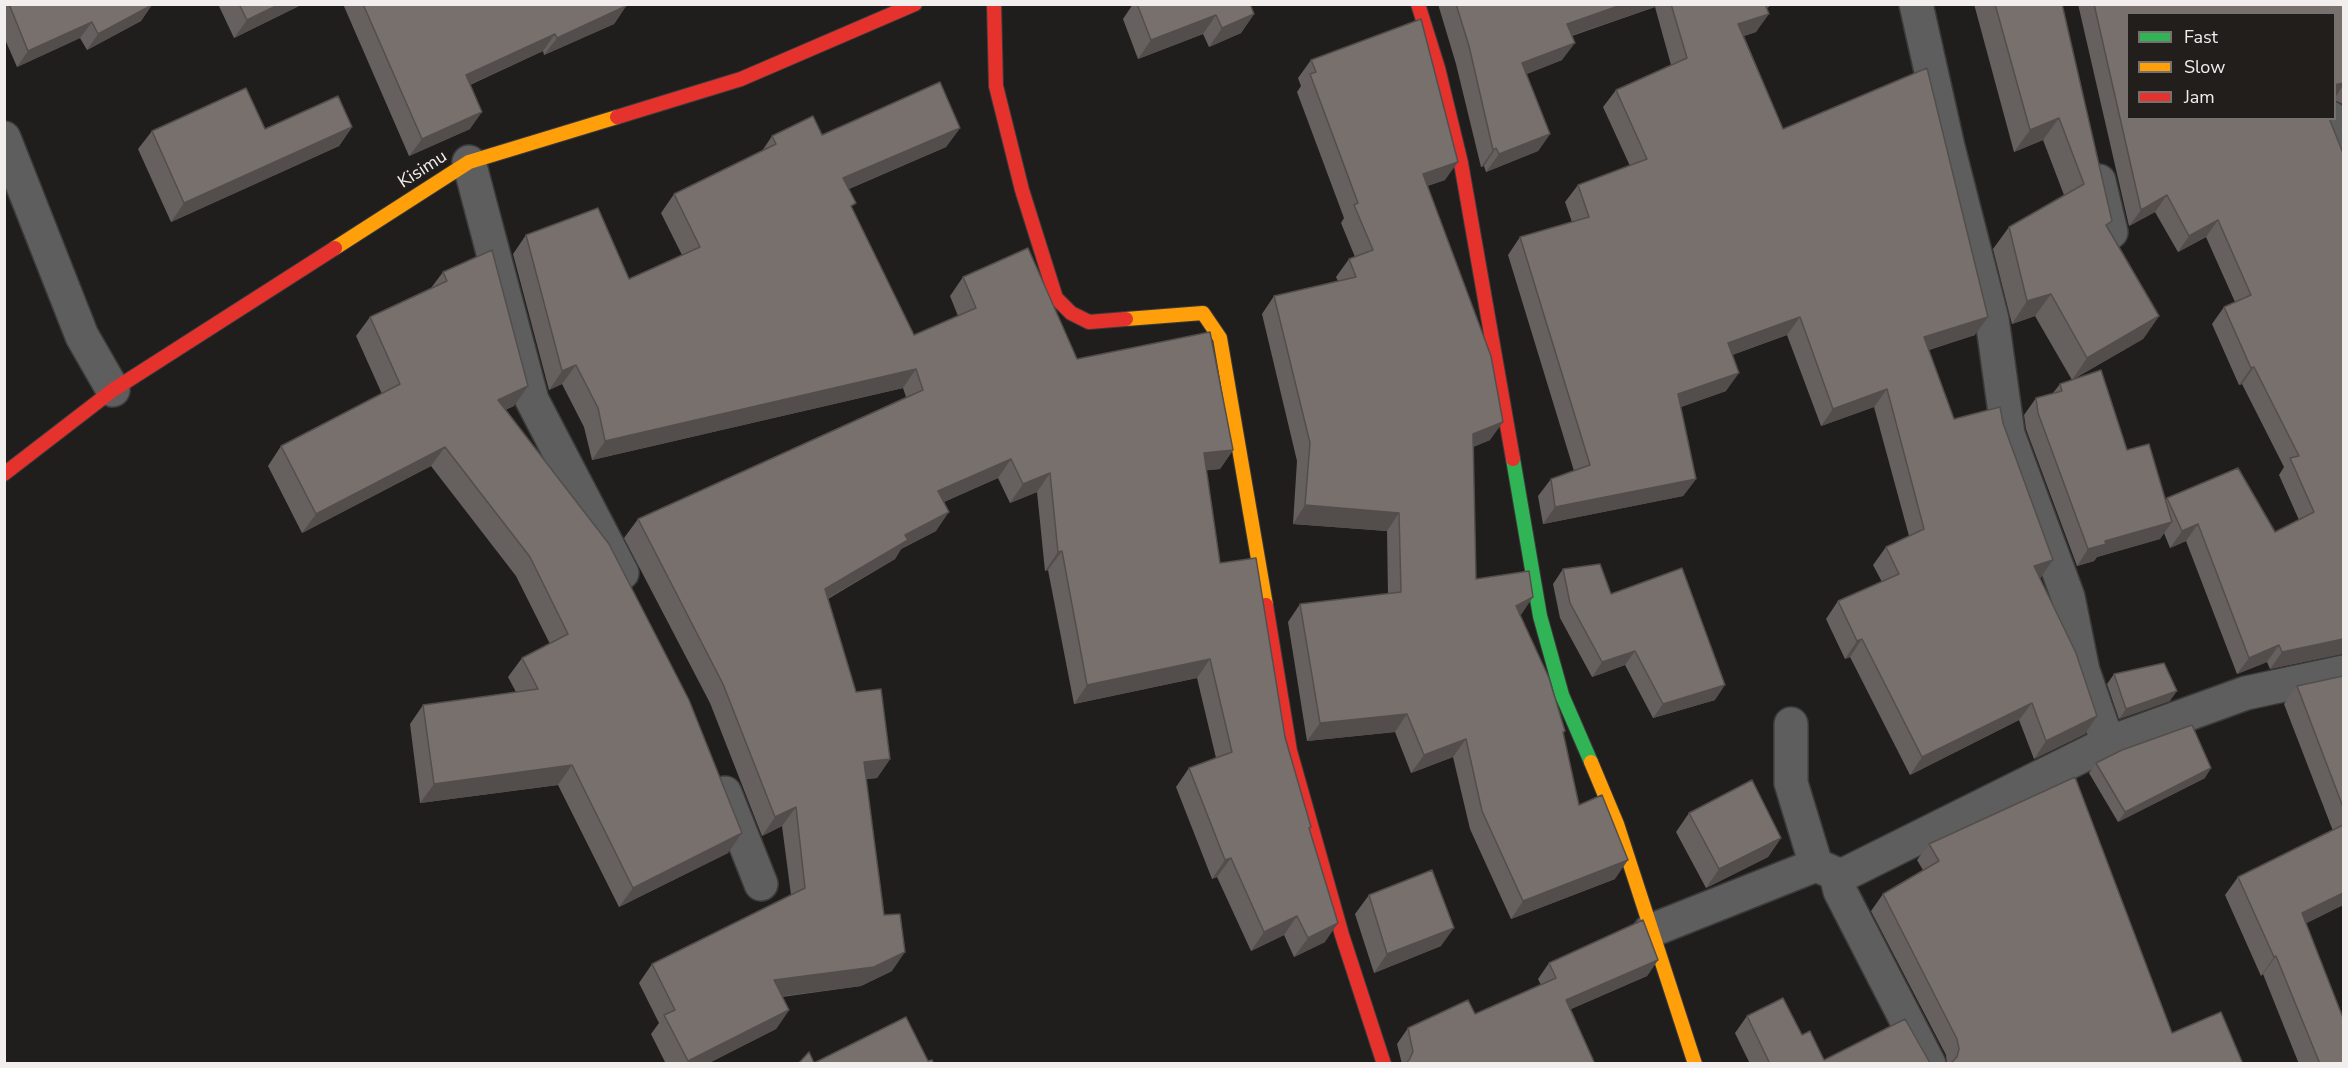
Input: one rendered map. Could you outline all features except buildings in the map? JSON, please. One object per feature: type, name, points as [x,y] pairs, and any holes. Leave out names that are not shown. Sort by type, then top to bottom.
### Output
[{"type":"street","name":"Kisimu","points":[[4,474],[113,390],[469,162],[741,79],[915,4]]},
{"type":"street","points":[[994,4],[996,86],[1022,190],[1056,298],[1071,314],[1089,322],[1203,313],[1220,338],[1230,379],[1290,751],[1342,934],[1384,1064]]},
{"type":"street","points":[[1418,4],[1438,68],[1461,163],[1540,616],[1562,695],[1617,824],[1695,1064]]},
{"type":"street","points":[[1916,4],[1948,147],[1992,319],[2008,434],[2068,597],[2083,671],[2108,743]]},
{"type":"street","points":[[2332,120],[2343,156]]},
{"type":"street","points":[[4,138],[82,336],[113,390]]},
{"type":"street","points":[[2093,152],[2111,232]]},
{"type":"street","points":[[469,162],[532,400],[634,598]]},
{"type":"street","points":[[1650,931],[1829,871],[2108,743],[2246,693],[2343,672]]},
{"type":"street","points":[[1791,724],[1791,783],[1829,871],[1838,883],[1839,891],[1929,1064]]},
{"type":"street","points":[[714,765],[761,884]]},
{"type":"traffic: fast","points":[[1513,459],[1540,616],[1562,695],[1591,762]]},
{"type":"traffic: slow","points":[[335,248],[469,162],[617,117]]},
{"type":"traffic: slow","points":[[1126,319],[1203,313],[1220,338],[1266,605]]},
{"type":"traffic: slow","points":[[1591,762],[1617,824],[1695,1064]]},
{"type":"traffic: jam","points":[[617,117],[741,79],[915,4]]},
{"type":"traffic: jam","points":[[994,4],[996,86],[1022,190],[1056,298],[1071,313],[1089,322],[1126,319]]},
{"type":"traffic: jam","points":[[1418,4],[1438,68],[1461,163],[1513,459]]},
{"type":"traffic: jam","points":[[4,474],[113,390],[335,248]]},
{"type":"traffic: jam","points":[[1266,605],[1290,751],[1342,935],[1384,1064]]}]
